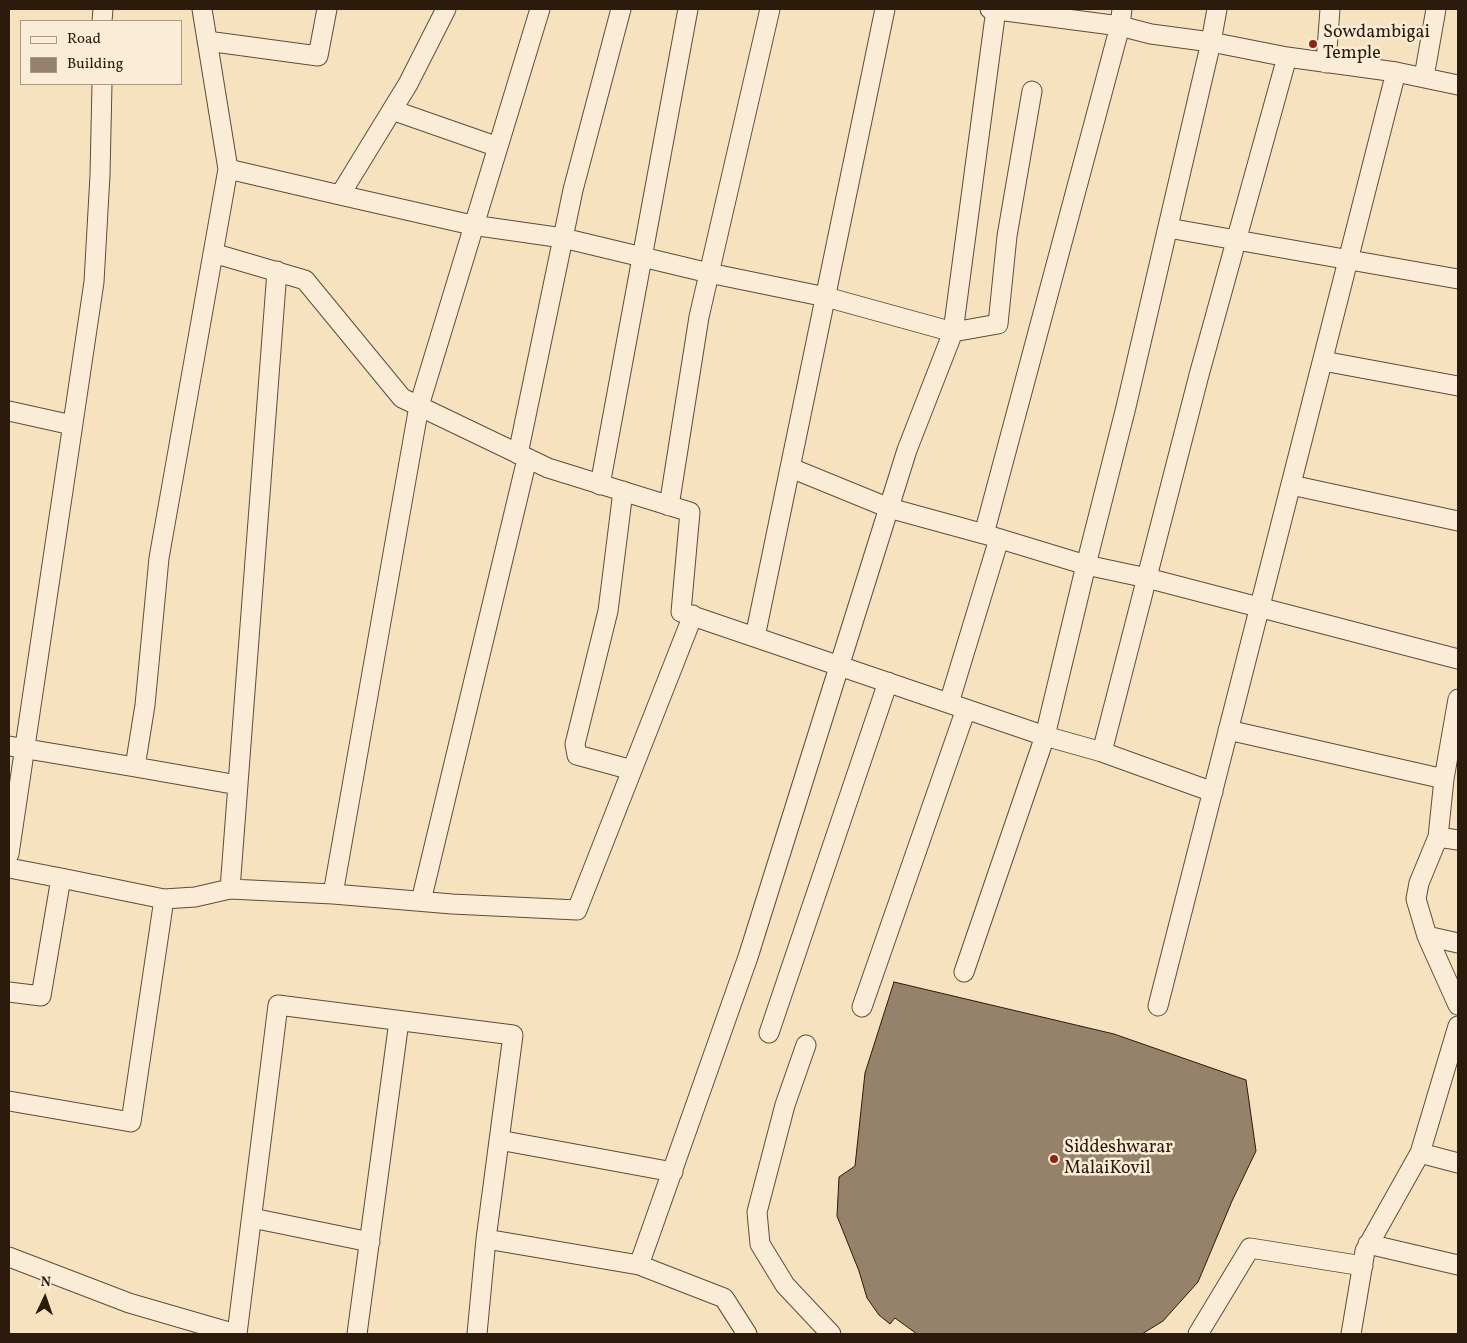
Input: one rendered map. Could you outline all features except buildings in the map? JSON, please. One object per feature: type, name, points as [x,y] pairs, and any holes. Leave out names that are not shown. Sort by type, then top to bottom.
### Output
[{"type":"street","points":[[135,767],[145,705],[159,558],[228,169],[202,9]]},
{"type":"street","points":[[207,41],[318,56],[327,9]]},
{"type":"street","points":[[340,195],[408,84],[446,9]]},
{"type":"street","points":[[332,894],[419,406],[540,9]]},
{"type":"street","points":[[421,902],[523,456],[573,190],[622,9]]},
{"type":"street","points":[[600,485],[688,9]]},
{"type":"street","points":[[669,506],[699,318],[770,9]]},
{"type":"street","points":[[756,637],[885,9]]},
{"type":"street","points":[[639,1265],[748,958],[907,450],[953,332],[994,9],[1121,17],[1151,34],[1211,42],[1286,57],[1396,72],[1458,85]]},
{"type":"street","points":[[964,972],[1045,736],[1126,408],[1217,9]]},
{"type":"street","points":[[1326,63],[1330,9]]},
{"type":"street","points":[[1424,77],[1436,9]]},
{"type":"street","points":[[862,1007],[958,706],[992,536],[1121,17]]},
{"type":"street","points":[[1102,752],[1200,374],[1286,57]]},
{"type":"street","points":[[1158,1006],[1396,72]]},
{"type":"street","points":[[9,854],[16,748],[72,425],[94,282],[100,175],[102,85]]},
{"type":"street","points":[[228,169],[474,225],[563,238],[709,273],[826,297],[953,332],[998,324],[1007,236],[1032,90]]},
{"type":"street","points":[[392,110],[498,147]]},
{"type":"street","points":[[1168,228],[1458,279]]},
{"type":"street","points":[[213,253],[305,280],[402,398],[548,468],[690,512],[681,612],[1045,736],[1102,752],[1212,792]]},
{"type":"street","points":[[230,888],[277,271]]},
{"type":"street","points":[[1323,361],[1458,386]]},
{"type":"street","points":[[9,411],[72,425]]},
{"type":"street","points":[[790,468],[889,508],[992,536],[1086,565],[1147,578],[1458,659]]},
{"type":"street","points":[[1291,485],[1458,521]]},
{"type":"street","points":[[623,491],[608,611],[575,744],[577,755],[632,770]]},
{"type":"street","points":[[9,868],[164,899],[195,897],[230,888],[421,902],[576,910],[693,615]]},
{"type":"street","points":[[769,1033],[888,682]]},
{"type":"street","points":[[1458,699],[1455,734],[1444,779],[1438,837],[1419,883],[1416,898],[1427,936],[1458,1005]]},
{"type":"street","points":[[1228,730],[1444,779]]},
{"type":"street","points":[[16,748],[238,785]]},
{"type":"street","points":[[1438,837],[1458,840]]},
{"type":"street","points":[[9,992],[42,996],[61,878]]},
{"type":"street","points":[[9,1101],[131,1122],[164,899]]},
{"type":"street","points":[[1427,936],[1458,943]]},
{"type":"street","points":[[9,1257],[129,1303],[237,1334],[278,1005],[513,1035],[486,1239],[477,1334]]},
{"type":"street","points":[[357,1334],[400,1021]]},
{"type":"street","points":[[1351,1334],[1365,1251],[1420,1153],[1458,1026]]},
{"type":"street","points":[[806,1045],[785,1106],[757,1212],[760,1244],[785,1285],[831,1334]]},
{"type":"street","points":[[499,1140],[673,1172]]},
{"type":"street","points":[[1420,1153],[1458,1163]]},
{"type":"street","points":[[252,1218],[370,1242]]},
{"type":"street","points":[[486,1239],[639,1265],[724,1298],[747,1334]]},
{"type":"street","points":[[1368,1244],[1458,1265]]},
{"type":"street","points":[[1198,1334],[1250,1248],[1363,1266]]},
{"type":"place","name":"Sowdambigai Temple","points":[[1313,44]]},
{"type":"place","name":"Siddeshwarar MalaiKovil","points":[[1054,1159]]}]
